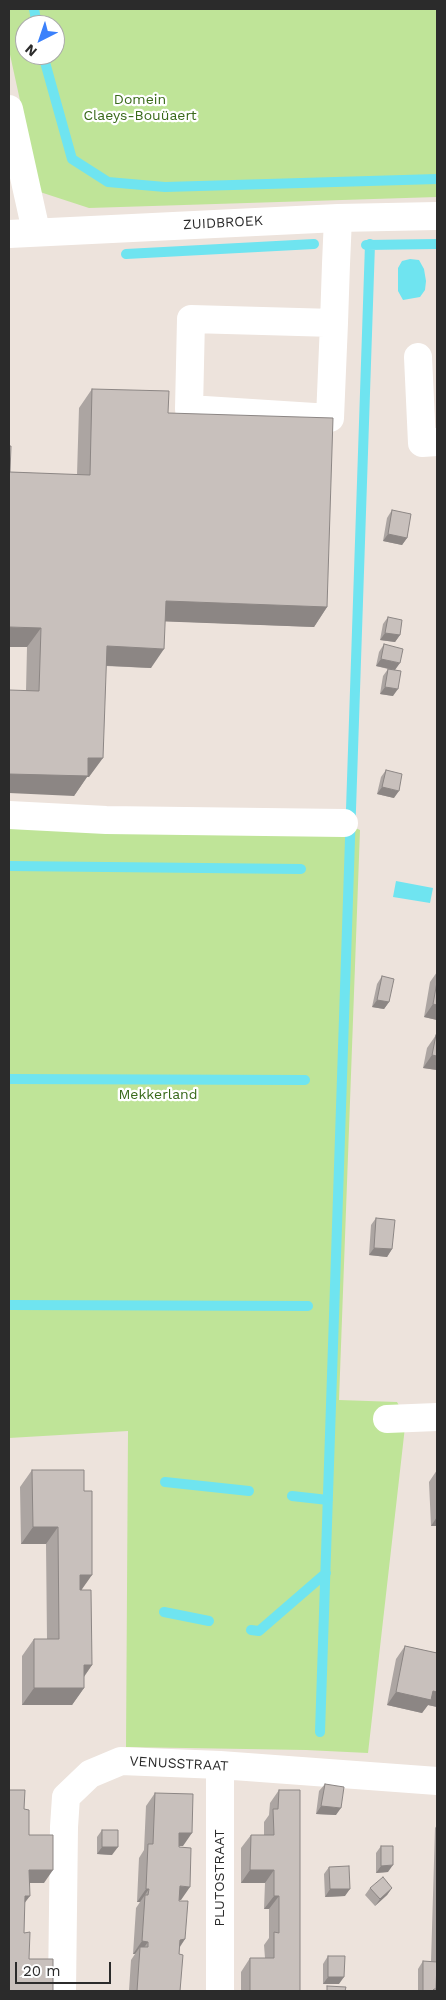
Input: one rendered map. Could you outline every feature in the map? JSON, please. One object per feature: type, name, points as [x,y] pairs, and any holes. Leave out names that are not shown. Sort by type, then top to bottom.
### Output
[{"type":"street","points":[[9,109],[36,231]]},
{"type":"street","name":"ZUIDBROEK","points":[[9,234],[36,231],[338,218],[437,216]]},
{"type":"street","points":[[334,323],[191,319],[189,409],[330,418],[334,323],[338,218]]},
{"type":"street","points":[[418,357],[422,443],[437,442]]},
{"type":"street","points":[[9,816],[106,820],[344,823]]},
{"type":"street","points":[[387,1419],[437,1417]]},
{"type":"street","name":"VENUSSTRAAT","points":[[62,1991],[66,1798],[90,1774],[121,1761],[220,1765],[437,1781]]},
{"type":"street","name":"PLUTOSTRAAT","points":[[220,1765],[220,1991]]},
{"type":"green space","name":"Domein Claeys-Bouüaert","points":[[9,9],[437,9],[437,197],[89,208],[40,192],[9,50]]},
{"type":"green space","name":"Mekkerland","points":[[9,815],[344,823],[360,830],[339,1400],[397,1402],[406,1418],[368,1753],[126,1747],[128,1431],[9,1438]]},
{"type":"water","points":[[410,259],[419,260],[424,269],[425,290],[420,297],[403,300],[398,291],[398,268],[402,261]]},
{"type":"water","points":[[396,881],[433,888],[430,903],[393,897]]},
{"type":"building","points":[[92,389],[169,391],[168,413],[333,418],[327,607],[166,601],[164,649],[107,646],[103,758],[88,758],[88,776],[9,774],[9,690],[39,691],[41,628],[9,627],[9,446],[11,446],[10,472],[90,475]]},
{"type":"building","points":[[392,510],[411,514],[407,538],[388,534]]},
{"type":"building","points":[[388,617],[402,620],[400,635],[385,633]]},
{"type":"building","points":[[384,644],[403,649],[400,663],[381,659]]},
{"type":"building","points":[[388,669],[401,671],[398,689],[385,687]]},
{"type":"building","points":[[386,770],[402,774],[399,791],[382,787]]},
{"type":"building","points":[[382,976],[394,979],[389,1002],[377,1000]]},
{"type":"building","points":[[437,982],[437,1005],[433,1004]]},
{"type":"building","points":[[437,1035],[437,1056],[432,1055]]},
{"type":"building","points":[[376,1218],[395,1220],[392,1249],[374,1248]]},
{"type":"building","points":[[32,1470],[84,1470],[84,1491],[92,1491],[92,1575],[80,1575],[80,1590],[91,1590],[92,1665],[84,1665],[84,1688],[34,1688],[34,1639],[59,1639],[58,1527],[33,1527]]},
{"type":"building","points":[[405,1646],[437,1653],[437,1692],[433,1691],[431,1700],[396,1692]]},
{"type":"building","points":[[325,1784],[344,1787],[341,1808],[321,1806]]},
{"type":"building","points":[[9,1790],[25,1790],[24,1809],[29,1810],[29,1835],[53,1835],[53,1870],[29,1870],[30,1896],[25,1896],[24,1933],[30,1932],[29,1959],[53,1959],[53,1991],[9,1991]]},
{"type":"building","points":[[279,1790],[300,1790],[300,1991],[250,1991],[250,1958],[274,1958],[274,1932],[279,1933],[279,1896],[274,1896],[274,1870],[250,1870],[251,1835],[274,1835],[273,1809],[278,1809]]},
{"type":"building","points":[[155,1793],[193,1794],[192,1833],[179,1833],[179,1847],[191,1848],[190,1887],[180,1886],[179,1901],[188,1901],[185,1939],[180,1940],[179,1954],[183,1955],[180,1991],[137,1991],[140,1947],[148,1947],[148,1942],[142,1941],[145,1895],[148,1895],[149,1889],[146,1889],[148,1844],[153,1844]]},
{"type":"building","points":[[102,1830],[118,1830],[118,1847],[102,1847]]},
{"type":"building","points":[[381,1846],[393,1846],[393,1865],[381,1866]]},
{"type":"building","points":[[349,1866],[350,1889],[330,1889],[329,1867]]},
{"type":"building","points":[[383,1877],[392,1888],[380,1899],[370,1888]]},
{"type":"building","points":[[328,1956],[345,1956],[344,1977],[328,1977]]},
{"type":"building","points":[[423,1961],[437,1962],[436,1989],[432,1991],[423,1991]]},
{"type":"building","points":[[327,1986],[346,1987],[345,1991],[327,1991]]},
{"type":"waterway","points":[[34,9],[35,15]]},
{"type":"waterway","points":[[46,65],[72,159],[108,182],[165,187],[437,179]]},
{"type":"waterway","points":[[126,254],[314,244]]},
{"type":"waterway","points":[[320,1732],[370,244]]},
{"type":"waterway","points":[[366,245],[437,244]]},
{"type":"waterway","points":[[9,866],[301,869]]},
{"type":"waterway","points":[[9,1079],[305,1080]]},
{"type":"waterway","points":[[9,1305],[308,1306]]},
{"type":"waterway","points":[[165,1482],[249,1491]]},
{"type":"waterway","points":[[292,1496],[328,1500]]},
{"type":"waterway","points":[[251,1630],[259,1631],[326,1573]]},
{"type":"waterway","points":[[164,1612],[209,1621]]}]
